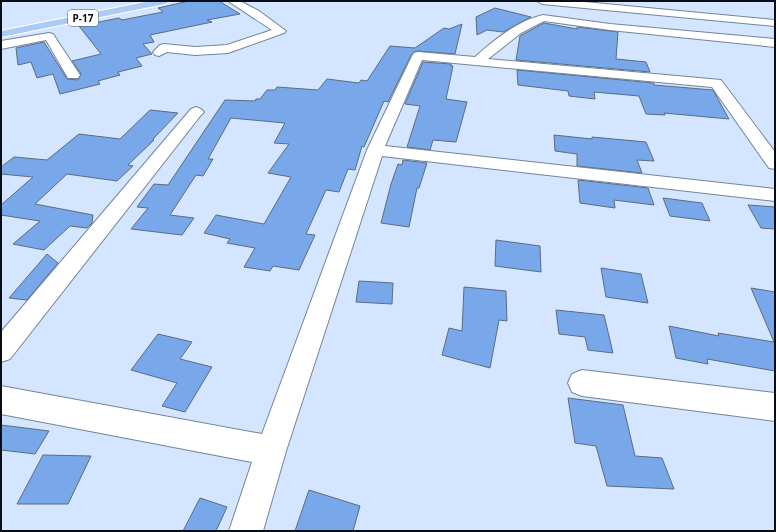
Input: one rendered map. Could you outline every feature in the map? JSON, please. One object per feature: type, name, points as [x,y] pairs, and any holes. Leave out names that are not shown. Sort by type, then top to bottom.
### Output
[{"type":"main road","name":"P-17","points":[[1,34],[165,1]]},
{"type":"street","points":[[159,52],[164,48],[195,51],[228,49],[280,31],[255,13],[233,1]]},
{"type":"street","points":[[543,18],[538,4],[775,23]]},
{"type":"street","points":[[695,6],[704,18]]},
{"type":"street","points":[[478,61],[491,49],[535,20],[543,18],[610,27],[775,43]]},
{"type":"street","points":[[1,45],[49,36],[73,75]]},
{"type":"street","points":[[246,531],[271,451],[375,150],[418,56],[716,83],[775,164]]},
{"type":"street","points":[[1,351],[196,112]]},
{"type":"street","points":[[375,150],[775,195]]},
{"type":"street","points":[[582,383],[775,407]]},
{"type":"street","points":[[1,400],[271,451]]},
{"type":"building","points":[[189,1],[219,1],[240,14],[207,20],[212,22],[150,35],[154,42],[143,44],[152,54],[136,58],[142,66],[118,72],[120,75],[98,81],[100,84],[60,94],[53,74],[37,78],[31,62],[18,65],[16,48],[44,42],[67,79],[78,80],[81,74],[72,61],[101,54],[79,26],[119,18],[122,20],[163,12],[158,8]]},
{"type":"building","points":[[495,8],[531,17],[503,32],[487,30],[477,35],[476,17]]},
{"type":"building","points":[[544,23],[577,29],[577,27],[618,32],[616,59],[646,62],[650,72],[516,60],[520,36]]},
{"type":"building","points":[[462,24],[455,54],[418,51],[411,55],[388,102],[384,101],[364,147],[362,146],[355,170],[348,169],[339,192],[326,190],[306,234],[315,235],[299,270],[273,266],[270,271],[244,267],[255,248],[227,243],[230,239],[204,233],[216,215],[264,224],[291,177],[268,173],[289,144],[274,143],[285,123],[231,118],[208,159],[213,159],[203,176],[196,175],[170,215],[194,218],[182,235],[131,229],[148,208],[137,207],[154,184],[168,185],[225,100],[255,101],[256,99],[260,99],[267,90],[275,90],[277,87],[318,90],[327,79],[359,83],[361,80],[367,81],[390,46],[415,48],[444,28],[449,29]]},
{"type":"building","points":[[423,62],[451,64],[451,66],[453,66],[446,99],[467,102],[456,142],[433,140],[430,150],[407,147],[420,106],[405,104]]},
{"type":"building","points":[[517,70],[713,90],[729,119],[664,113],[665,115],[646,114],[639,96],[594,92],[595,99],[569,96],[568,91],[518,85]]},
{"type":"building","points":[[150,110],[178,113],[153,139],[154,140],[128,165],[133,166],[117,181],[67,174],[35,204],[93,215],[92,223],[87,228],[70,226],[44,250],[13,244],[40,221],[1,215],[1,205],[33,177],[1,174],[1,167],[14,157],[47,160],[79,134],[120,139]]},
{"type":"building","points":[[554,135],[646,142],[654,161],[637,160],[642,173],[577,166],[577,154],[555,151]]},
{"type":"building","points":[[403,160],[427,163],[419,188],[417,188],[409,227],[381,223],[391,184],[398,164],[402,165]]},
{"type":"building","points":[[578,180],[648,188],[654,205],[614,200],[615,208],[580,203]]},
{"type":"building","points":[[663,198],[702,203],[710,221],[670,216]]},
{"type":"building","points":[[748,205],[775,207],[775,229],[761,228]]},
{"type":"building","points":[[496,240],[540,246],[541,272],[495,266]]},
{"type":"building","points":[[47,254],[58,263],[27,300],[9,298]]},
{"type":"building","points":[[601,268],[641,274],[648,303],[606,297]]},
{"type":"building","points":[[359,281],[393,283],[392,304],[356,302]]},
{"type":"building","points":[[464,287],[506,291],[507,321],[499,320],[490,368],[442,355],[449,328],[462,331]]},
{"type":"building","points":[[751,288],[775,292],[775,371],[707,359],[708,364],[676,358],[669,326],[719,336],[718,333],[774,342]]},
{"type":"building","points":[[556,310],[604,315],[613,353],[588,350],[585,337],[559,334]]},
{"type":"building","points":[[158,334],[192,342],[180,359],[212,367],[185,412],[162,406],[177,383],[131,370]]},
{"type":"building","points":[[568,398],[623,405],[635,456],[662,458],[674,489],[607,486],[596,446],[575,443]]},
{"type":"building","points":[[1,425],[49,431],[35,454],[1,450]]},
{"type":"building","points":[[43,455],[91,456],[68,504],[17,504]]},
{"type":"building","points":[[309,490],[360,506],[353,531],[295,531]]},
{"type":"building","points":[[200,498],[227,507],[216,531],[183,531]]}]
